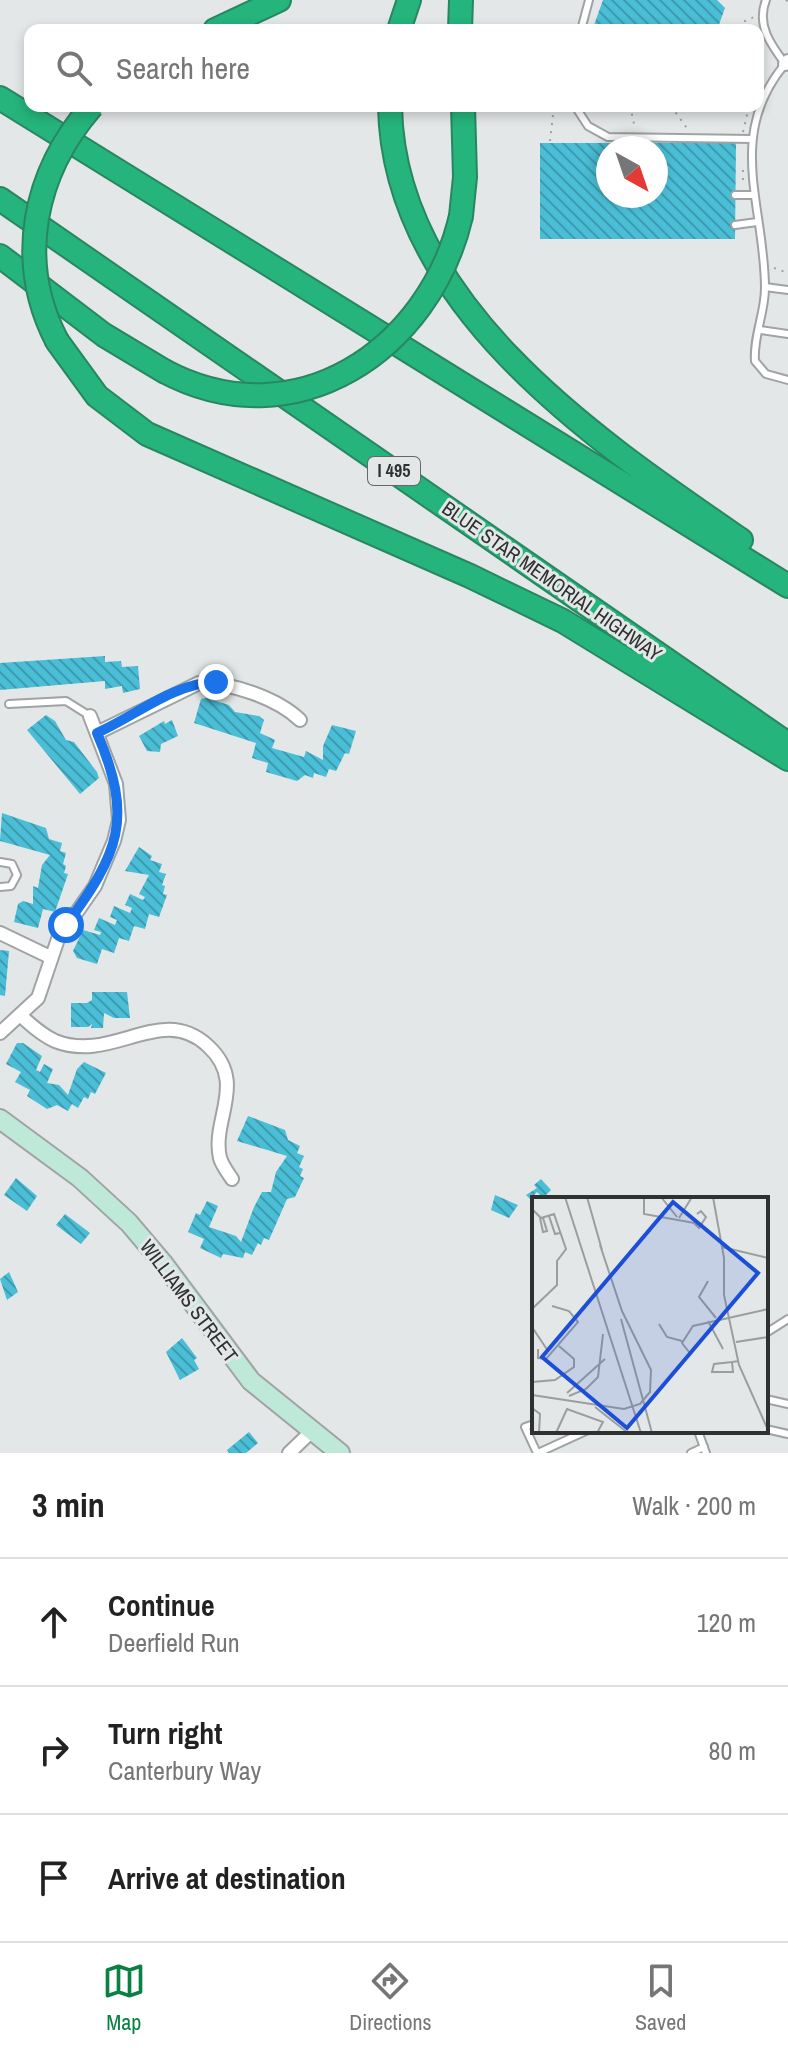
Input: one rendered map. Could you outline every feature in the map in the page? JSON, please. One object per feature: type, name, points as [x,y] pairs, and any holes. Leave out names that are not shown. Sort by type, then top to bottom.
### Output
[{"type":"highway","points":[[228,24],[279,0]]},
{"type":"highway","points":[[401,24],[409,0]]},
{"type":"highway","points":[[460,24],[461,0]]},
{"type":"highway","points":[[0,98],[788,586]]},
{"type":"highway","points":[[88,112],[56,158],[37,213],[33,250],[37,287],[57,341],[97,396],[147,434],[541,609],[613,648],[788,759]]},
{"type":"highway","points":[[391,112],[396,161],[414,219],[441,270],[489,335],[565,408],[672,492],[788,572]]},
{"type":"highway","points":[[0,256],[104,335],[164,371],[206,388],[254,394],[308,386],[349,371],[387,345],[424,305],[448,261],[461,216],[465,177],[463,112]]},
{"type":"highway","name":"BLUE STAR MEMORIAL HIGHWAY","points":[[0,199],[788,744]]},
{"type":"street","points":[[97,733],[199,683],[216,682],[288,708],[300,720]]},
{"type":"street","points":[[0,1033],[45,986],[50,957],[66,925],[88,897],[105,865],[119,820],[116,784],[90,716]]},
{"type":"street","points":[[0,933],[50,957]]},
{"type":"street","points":[[20,1015],[56,1041],[76,1046],[109,1045],[168,1029],[193,1035],[209,1047],[218,1058],[228,1088],[219,1151],[232,1179]]},
{"type":"street","name":"WILLIAMS STREET","points":[[0,1119],[80,1178],[129,1223],[163,1263],[235,1364],[251,1381],[340,1453]]},
{"type":"street","points":[[289,1453],[313,1430]]},
{"type":"lane","points":[[583,24],[589,0]]},
{"type":"lane","points":[[763,24],[766,0]]},
{"type":"lane","points":[[764,30],[787,64],[764,96]]},
{"type":"lane","points":[[578,112],[585,124],[599,134],[616,136]]},
{"type":"lane","points":[[759,112],[752,139],[754,195],[765,287],[754,357],[766,374],[788,380]]},
{"type":"lane","points":[[668,139],[752,139]]},
{"type":"lane","points":[[735,195],[754,195]]},
{"type":"lane","points":[[735,225],[757,222]]},
{"type":"lane","points":[[765,287],[788,290]]},
{"type":"lane","points":[[760,330],[788,334]]},
{"type":"lane","points":[[9,704],[66,701],[90,716]]},
{"type":"lane","points":[[0,862],[12,864],[17,875],[11,886],[0,887]]},
{"type":"lane","points":[[768,1332],[788,1319]]},
{"type":"lane","points":[[768,1399],[788,1404]]},
{"type":"lane","points":[[532,1425],[525,1427],[538,1453],[577,1433]]},
{"type":"lane","points":[[768,1429],[788,1434]]},
{"type":"lane","points":[[691,1453],[705,1450]]},
{"type":"path","points":[[745,24],[754,17],[754,12]]},
{"type":"path","points":[[550,141],[553,112]]},
{"type":"path","points":[[631,112],[633,126],[640,136]]},
{"type":"path","points":[[676,112],[690,131]]},
{"type":"building","points":[[603,0],[717,0],[725,8],[719,24],[594,24]]},
{"type":"building","points":[[540,143],[596,143],[596,208],[668,208],[668,143],[736,143],[735,239],[540,239]]},
{"type":"building","points":[[105,656],[105,662],[121,661],[122,667],[138,666],[140,689],[123,693],[122,686],[105,689],[105,681],[0,690],[0,663]]},
{"type":"building","points":[[201,699],[229,705],[235,712],[259,716],[264,720],[260,733],[275,740],[272,748],[304,757],[306,751],[323,760],[323,746],[332,725],[356,731],[349,754],[345,753],[336,771],[329,769],[326,777],[314,773],[313,778],[305,775],[297,781],[266,772],[268,763],[252,758],[256,743],[194,723]]},
{"type":"building","points":[[46,715],[55,721],[66,740],[74,742],[97,772],[99,778],[80,794],[27,730]]},
{"type":"building","points":[[172,720],[178,736],[161,744],[160,752],[147,751],[139,736],[164,721],[165,724]]},
{"type":"building","points":[[2,813],[46,828],[49,839],[62,843],[60,851],[66,853],[63,864],[66,866],[64,873],[68,874],[55,912],[43,909],[38,928],[14,922],[18,904],[23,901],[33,904],[33,886],[38,888],[42,865],[50,855],[0,841]]},
{"type":"building","points":[[139,847],[152,856],[150,860],[162,864],[159,872],[166,874],[162,885],[165,886],[163,894],[167,895],[159,917],[149,914],[145,929],[134,926],[129,941],[119,938],[114,953],[102,949],[97,964],[77,958],[73,951],[83,930],[100,935],[101,932],[94,930],[99,918],[115,925],[117,920],[110,917],[114,906],[130,913],[132,908],[125,905],[130,894],[143,900],[145,897],[139,894],[149,875],[125,871]]},
{"type":"building","points":[[0,950],[9,951],[5,996],[0,995]]},
{"type":"building","points":[[92,992],[127,992],[130,1018],[114,1018],[104,1013],[103,1028],[91,1028],[92,1024],[88,1027],[71,1027],[71,1003],[87,1003],[92,1000]]},
{"type":"building","points":[[17,1043],[23,1043],[42,1056],[36,1070],[40,1072],[44,1064],[53,1069],[47,1083],[59,1085],[68,1095],[77,1069],[84,1062],[106,1073],[95,1094],[91,1092],[88,1099],[84,1097],[78,1108],[72,1104],[68,1111],[57,1105],[47,1109],[27,1096],[30,1090],[15,1082],[21,1072],[6,1064]]},
{"type":"building","points":[[248,1116],[285,1130],[288,1140],[300,1146],[297,1153],[304,1156],[299,1167],[303,1169],[300,1176],[304,1178],[295,1197],[287,1199],[269,1240],[264,1238],[261,1245],[258,1243],[252,1255],[245,1252],[243,1258],[223,1254],[221,1258],[200,1248],[204,1239],[188,1232],[196,1213],[200,1215],[207,1201],[218,1206],[209,1227],[236,1236],[241,1242],[262,1192],[271,1192],[276,1172],[287,1156],[237,1141]]},
{"type":"building","points":[[16,1178],[37,1196],[27,1211],[4,1195]]},
{"type":"building","points":[[541,1179],[551,1190],[548,1197],[537,1192],[530,1199],[526,1195],[537,1188],[534,1185]]},
{"type":"building","points":[[495,1195],[518,1205],[509,1218],[491,1210]]},
{"type":"building","points":[[65,1214],[90,1233],[81,1244],[56,1225]]},
{"type":"building","points":[[9,1272],[18,1292],[7,1300],[0,1279]]},
{"type":"building","points":[[182,1338],[197,1358],[194,1360],[199,1369],[180,1380],[166,1352]]},
{"type":"building","points":[[249,1432],[258,1443],[246,1453],[229,1453],[227,1450]]},
{"type":"route","points":[[66,925],[88,897],[105,865],[119,820],[116,784],[97,733],[178,691],[199,683],[216,682]]}]
